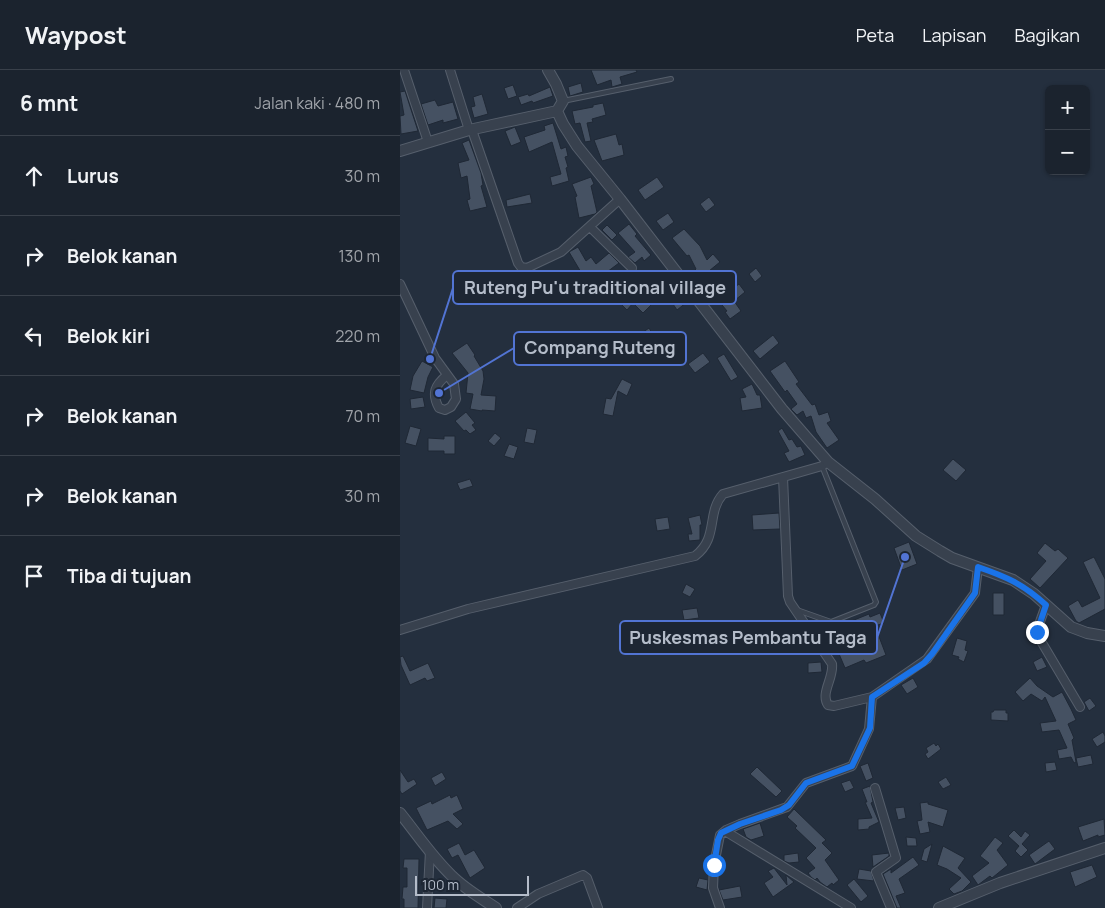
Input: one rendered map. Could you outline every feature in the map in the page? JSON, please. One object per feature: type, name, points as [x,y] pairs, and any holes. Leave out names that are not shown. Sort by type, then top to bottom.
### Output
[{"type":"street","points":[[404,70],[428,142]]},
{"type":"street","points":[[450,70],[520,267],[527,268],[554,256],[590,227],[620,199]]},
{"type":"street","points":[[400,151],[471,130],[557,111],[563,101],[548,70]]},
{"type":"street","points":[[557,111],[577,146],[825,464],[875,499],[916,536],[952,558],[1013,580],[1025,587],[1071,627],[1087,633],[1105,636]]},
{"type":"street","points":[[590,227],[632,268]]},
{"type":"street","points":[[400,285],[435,358],[447,375]]},
{"type":"street","points":[[400,630],[468,609],[695,556],[705,547],[708,541],[717,502],[723,494],[825,464]]},
{"type":"street","points":[[783,477],[787,593],[795,610],[832,664],[832,673],[825,696],[826,703],[834,706],[872,697],[924,663],[975,593],[978,567]]},
{"type":"street","points":[[1046,605],[1037,630],[1038,636],[1080,707]]},
{"type":"street","points":[[720,908],[713,888],[714,865],[719,838],[725,831],[781,810],[789,805],[806,783],[852,766],[870,728],[872,697]]},
{"type":"street","points":[[875,788],[896,858],[876,872],[891,908]]},
{"type":"street","points":[[400,813],[452,876],[496,908]]},
{"type":"street","points":[[725,831],[851,908]]},
{"type":"street","points":[[939,908],[1000,883],[1105,848]]},
{"type":"street","points":[[427,908],[430,851]]},
{"type":"street","points":[[517,908],[538,894],[583,875],[587,878],[598,908]]},
{"type":"lane","points":[[563,101],[671,79]]},
{"type":"lane","points":[[795,610],[831,622],[874,605],[876,602],[825,464]]},
{"type":"building","points":[[591,70],[636,70],[637,72],[620,77],[622,84],[612,87],[611,80],[597,85]]},
{"type":"building","points":[[581,83],[583,92],[570,96],[568,87]]},
{"type":"building","points":[[513,85],[517,96],[508,99],[504,88]]},
{"type":"building","points":[[550,87],[553,96],[521,105],[518,97],[528,94],[529,96]]},
{"type":"building","points":[[405,91],[418,131],[401,134],[400,116],[404,115],[400,92]]},
{"type":"building","points":[[482,94],[488,114],[474,118],[471,107],[475,106],[473,97]]},
{"type":"building","points":[[435,100],[438,106],[453,102],[458,119],[443,123],[443,120],[428,125],[421,104]]},
{"type":"building","points":[[603,103],[606,115],[592,119],[593,122],[587,123],[591,141],[585,142],[580,123],[575,124],[572,111]]},
{"type":"building","points":[[553,123],[561,149],[566,147],[568,156],[565,157],[569,181],[552,186],[550,177],[561,174],[552,142],[529,152],[524,137],[545,130],[544,126]]},
{"type":"building","points":[[515,127],[521,142],[511,146],[505,131]]},
{"type":"building","points":[[616,134],[619,145],[622,144],[624,155],[602,161],[594,140]]},
{"type":"building","points":[[469,140],[481,173],[483,185],[481,186],[487,207],[470,211],[467,200],[470,199],[467,176],[461,178],[458,163],[469,160],[462,143]]},
{"type":"building","points":[[591,177],[594,184],[591,186],[597,212],[579,218],[575,197],[577,196],[572,184]]},
{"type":"building","points":[[657,177],[664,187],[645,200],[638,190]]},
{"type":"building","points":[[530,194],[532,203],[507,207],[506,200]]},
{"type":"building","points":[[709,197],[715,205],[706,212],[700,204]]},
{"type":"building","points":[[668,213],[674,222],[663,230],[656,221]]},
{"type":"building","points":[[629,224],[637,234],[635,236],[651,255],[644,261],[642,257],[635,263],[628,257],[635,252],[618,233]]},
{"type":"building","points":[[607,225],[617,235],[612,240],[602,230]]},
{"type":"building","points":[[684,229],[700,246],[707,260],[713,254],[720,262],[709,271],[717,280],[708,288],[695,270],[689,255],[687,256],[672,238]]},
{"type":"building","points":[[578,247],[586,261],[591,257],[596,264],[609,253],[619,263],[591,284],[588,284],[569,252]]},
{"type":"building","points":[[756,268],[762,276],[755,282],[749,274]]},
{"type":"building","points":[[739,284],[745,292],[734,301],[741,311],[730,319],[725,312],[727,311],[718,300]]},
{"type":"building","points":[[635,292],[642,300],[645,297],[652,304],[643,313],[633,303],[627,310],[622,305]]},
{"type":"building","points":[[683,296],[687,302],[677,310],[673,304]]},
{"type":"building","points":[[649,328],[655,338],[635,351],[629,342]]},
{"type":"building","points":[[773,335],[779,343],[760,359],[753,351]]},
{"type":"building","points":[[467,343],[483,371],[484,379],[481,395],[496,396],[495,411],[470,409],[473,394],[466,393],[468,373],[452,353]]},
{"type":"building","points":[[703,353],[710,362],[695,373],[688,364]]},
{"type":"building","points":[[724,354],[738,377],[731,381],[717,358]]},
{"type":"building","points":[[422,361],[433,367],[424,393],[410,390],[413,376]]},
{"type":"building","points":[[785,361],[799,382],[796,384],[812,405],[815,404],[819,415],[828,412],[831,421],[827,423],[839,440],[827,448],[816,432],[811,416],[806,418],[803,411],[797,415],[791,409],[797,404],[787,390],[785,392],[770,371]]},
{"type":"building","points":[[622,379],[632,384],[627,396],[618,391],[613,416],[603,414],[606,398],[611,399]]},
{"type":"building","points":[[752,384],[757,395],[760,395],[762,408],[742,411],[740,398],[746,397],[742,389]]},
{"type":"building","points":[[423,397],[425,407],[411,409],[410,399]]},
{"type":"building","points":[[466,412],[475,423],[472,425],[476,430],[470,434],[466,430],[464,431],[455,421]]},
{"type":"building","points":[[410,426],[421,429],[416,446],[405,443]]},
{"type":"building","points":[[527,428],[537,430],[534,444],[524,442]]},
{"type":"building","points":[[782,428],[789,440],[792,439],[797,447],[801,446],[805,455],[789,462],[784,453],[789,451],[778,431]]},
{"type":"building","points":[[495,433],[501,438],[494,446],[488,441]]},
{"type":"building","points":[[444,436],[455,436],[455,454],[444,454],[444,451],[428,451],[428,438],[444,439]]},
{"type":"building","points":[[509,444],[518,447],[514,459],[504,456]]},
{"type":"building","points":[[953,459],[966,470],[956,481],[943,470]]},
{"type":"building","points":[[470,479],[473,486],[460,490],[457,483]]},
{"type":"building","points":[[779,513],[780,529],[753,530],[752,515]]},
{"type":"building","points":[[700,515],[702,525],[700,525],[700,540],[689,541],[688,534],[692,534],[688,518]]},
{"type":"building","points":[[668,517],[670,529],[657,531],[655,519]]},
{"type":"building","points":[[909,542],[917,564],[902,570],[894,548]]},
{"type":"building","points":[[1045,543],[1055,551],[1058,549],[1068,558],[1040,588],[1030,579],[1046,561],[1037,553]]},
{"type":"building","points":[[1094,557],[1105,579],[1105,609],[1079,623],[1068,606],[1078,600],[1082,607],[1100,598],[1083,562]]},
{"type":"building","points":[[686,584],[695,589],[690,597],[682,593]]},
{"type":"building","points":[[993,593],[1004,593],[1004,615],[993,615]]},
{"type":"building","points":[[697,608],[699,618],[684,620],[682,610]]},
{"type":"building","points":[[880,613],[884,623],[875,626],[886,655],[866,663],[864,660],[845,668],[831,635],[851,627],[849,622],[869,614],[870,617]]},
{"type":"building","points":[[957,638],[967,641],[965,650],[968,651],[964,662],[958,659],[959,657],[952,655]]},
{"type":"building","points":[[403,656],[410,671],[428,663],[435,678],[427,681],[425,678],[410,685],[401,665],[400,657]]},
{"type":"building","points":[[1042,657],[1047,667],[1037,671],[1033,662]]},
{"type":"building","points":[[821,662],[822,672],[808,673],[808,663]]},
{"type":"building","points":[[913,678],[918,687],[907,694],[901,685]]},
{"type":"building","points":[[1030,678],[1037,686],[1053,697],[1062,692],[1076,720],[1068,724],[1074,738],[1072,740],[1076,762],[1074,763],[1071,757],[1059,759],[1057,750],[1067,748],[1059,730],[1042,732],[1040,723],[1056,721],[1045,697],[1042,701],[1031,694],[1023,701],[1015,692]]},
{"type":"building","points":[[1090,698],[1096,706],[1089,711],[1084,702]]},
{"type":"building","points":[[994,710],[1006,710],[1008,721],[991,720],[991,712]]},
{"type":"building","points":[[1103,732],[1105,742],[1097,747],[1092,739]]},
{"type":"building","points":[[934,743],[936,746],[938,744],[941,749],[928,759],[925,754],[928,752],[926,748]]},
{"type":"building","points":[[1091,755],[1093,764],[1078,767],[1076,758]]},
{"type":"building","points":[[1055,762],[1057,770],[1046,772],[1045,763]]},
{"type":"building","points":[[868,763],[873,778],[866,781],[860,766]]},
{"type":"building","points":[[757,767],[782,791],[776,797],[750,774]]},
{"type":"building","points":[[400,770],[408,782],[414,779],[417,784],[402,794],[400,791]]},
{"type":"building","points":[[442,772],[446,779],[435,786],[431,778]]},
{"type":"building","points":[[946,777],[951,785],[943,789],[938,782]]},
{"type":"building","points":[[850,780],[854,788],[845,792],[841,783]]},
{"type":"building","points":[[870,786],[873,802],[871,803],[879,822],[869,827],[869,829],[858,830],[858,819],[872,818],[862,789]]},
{"type":"building","points":[[450,795],[451,798],[457,795],[463,809],[453,814],[463,824],[457,829],[448,821],[427,830],[416,808],[431,801],[432,804]]},
{"type":"building","points":[[928,802],[928,804],[948,810],[943,827],[928,822],[930,832],[920,834],[917,821],[922,820],[920,803]]},
{"type":"building","points":[[904,807],[906,818],[898,820],[895,808]]},
{"type":"building","points":[[794,809],[826,840],[822,843],[832,853],[825,860],[839,880],[833,885],[832,883],[827,887],[808,873],[815,868],[806,858],[816,848],[795,828],[797,826],[787,817]]},
{"type":"building","points":[[1104,819],[1105,835],[1098,837],[1098,835],[1083,841],[1078,827]]},
{"type":"building","points":[[760,823],[764,836],[751,840],[746,837],[743,829]]},
{"type":"building","points":[[1014,830],[1021,837],[1025,831],[1030,835],[1022,844],[1028,850],[1021,857],[1015,851],[1019,846],[1008,836]]},
{"type":"building","points":[[906,837],[916,838],[917,846],[907,846]]},
{"type":"building","points":[[995,837],[1003,843],[997,850],[1008,865],[992,878],[990,876],[978,885],[972,876],[989,863],[980,856]]},
{"type":"building","points":[[1049,841],[1055,849],[1035,864],[1029,855]]},
{"type":"building","points":[[459,843],[465,855],[474,850],[485,868],[470,878],[458,855],[452,858],[447,849]]},
{"type":"building","points":[[932,844],[927,862],[921,860],[924,849]]},
{"type":"building","points":[[943,846],[965,858],[958,868],[971,882],[962,891],[954,894],[949,889],[961,878],[937,865]]},
{"type":"building","points":[[798,853],[799,862],[789,863],[784,861],[784,855]]},
{"type":"building","points":[[889,853],[889,856],[873,867],[872,855]]},
{"type":"building","points":[[913,857],[919,865],[899,879],[905,893],[896,896],[901,908],[897,908],[883,874],[891,869],[891,873]]},
{"type":"building","points":[[404,859],[419,859],[418,908],[404,908],[404,899],[402,899],[403,887],[407,887],[407,868],[403,868]]},
{"type":"building","points":[[1092,865],[1097,877],[1075,887],[1070,872]]},
{"type":"building","points":[[774,868],[787,885],[786,875],[794,882],[773,897],[764,883],[773,877],[768,871]]},
{"type":"building","points":[[859,869],[871,871],[874,881],[857,879]]},
{"type":"building","points":[[699,878],[708,880],[707,890],[696,887]]},
{"type":"building","points":[[854,879],[868,896],[861,902],[847,885]]},
{"type":"building","points":[[740,886],[742,897],[723,900],[719,890]]},
{"type":"building","points":[[435,898],[447,899],[446,908],[434,908]]},
{"type":"place","name":"Ruteng Pu'u traditional village","points":[[430,359]]},
{"type":"place","name":"Compang Ruteng","points":[[439,393]]},
{"type":"place","name":"Puskesmas Pembantu Taga","points":[[905,557]]},
{"type":"route","points":[[714,865],[721,833],[787,807],[806,783],[852,766],[870,728],[872,697],[924,663],[932,654],[975,593],[978,567],[1013,580],[1025,587],[1046,605],[1037,632]]}]
